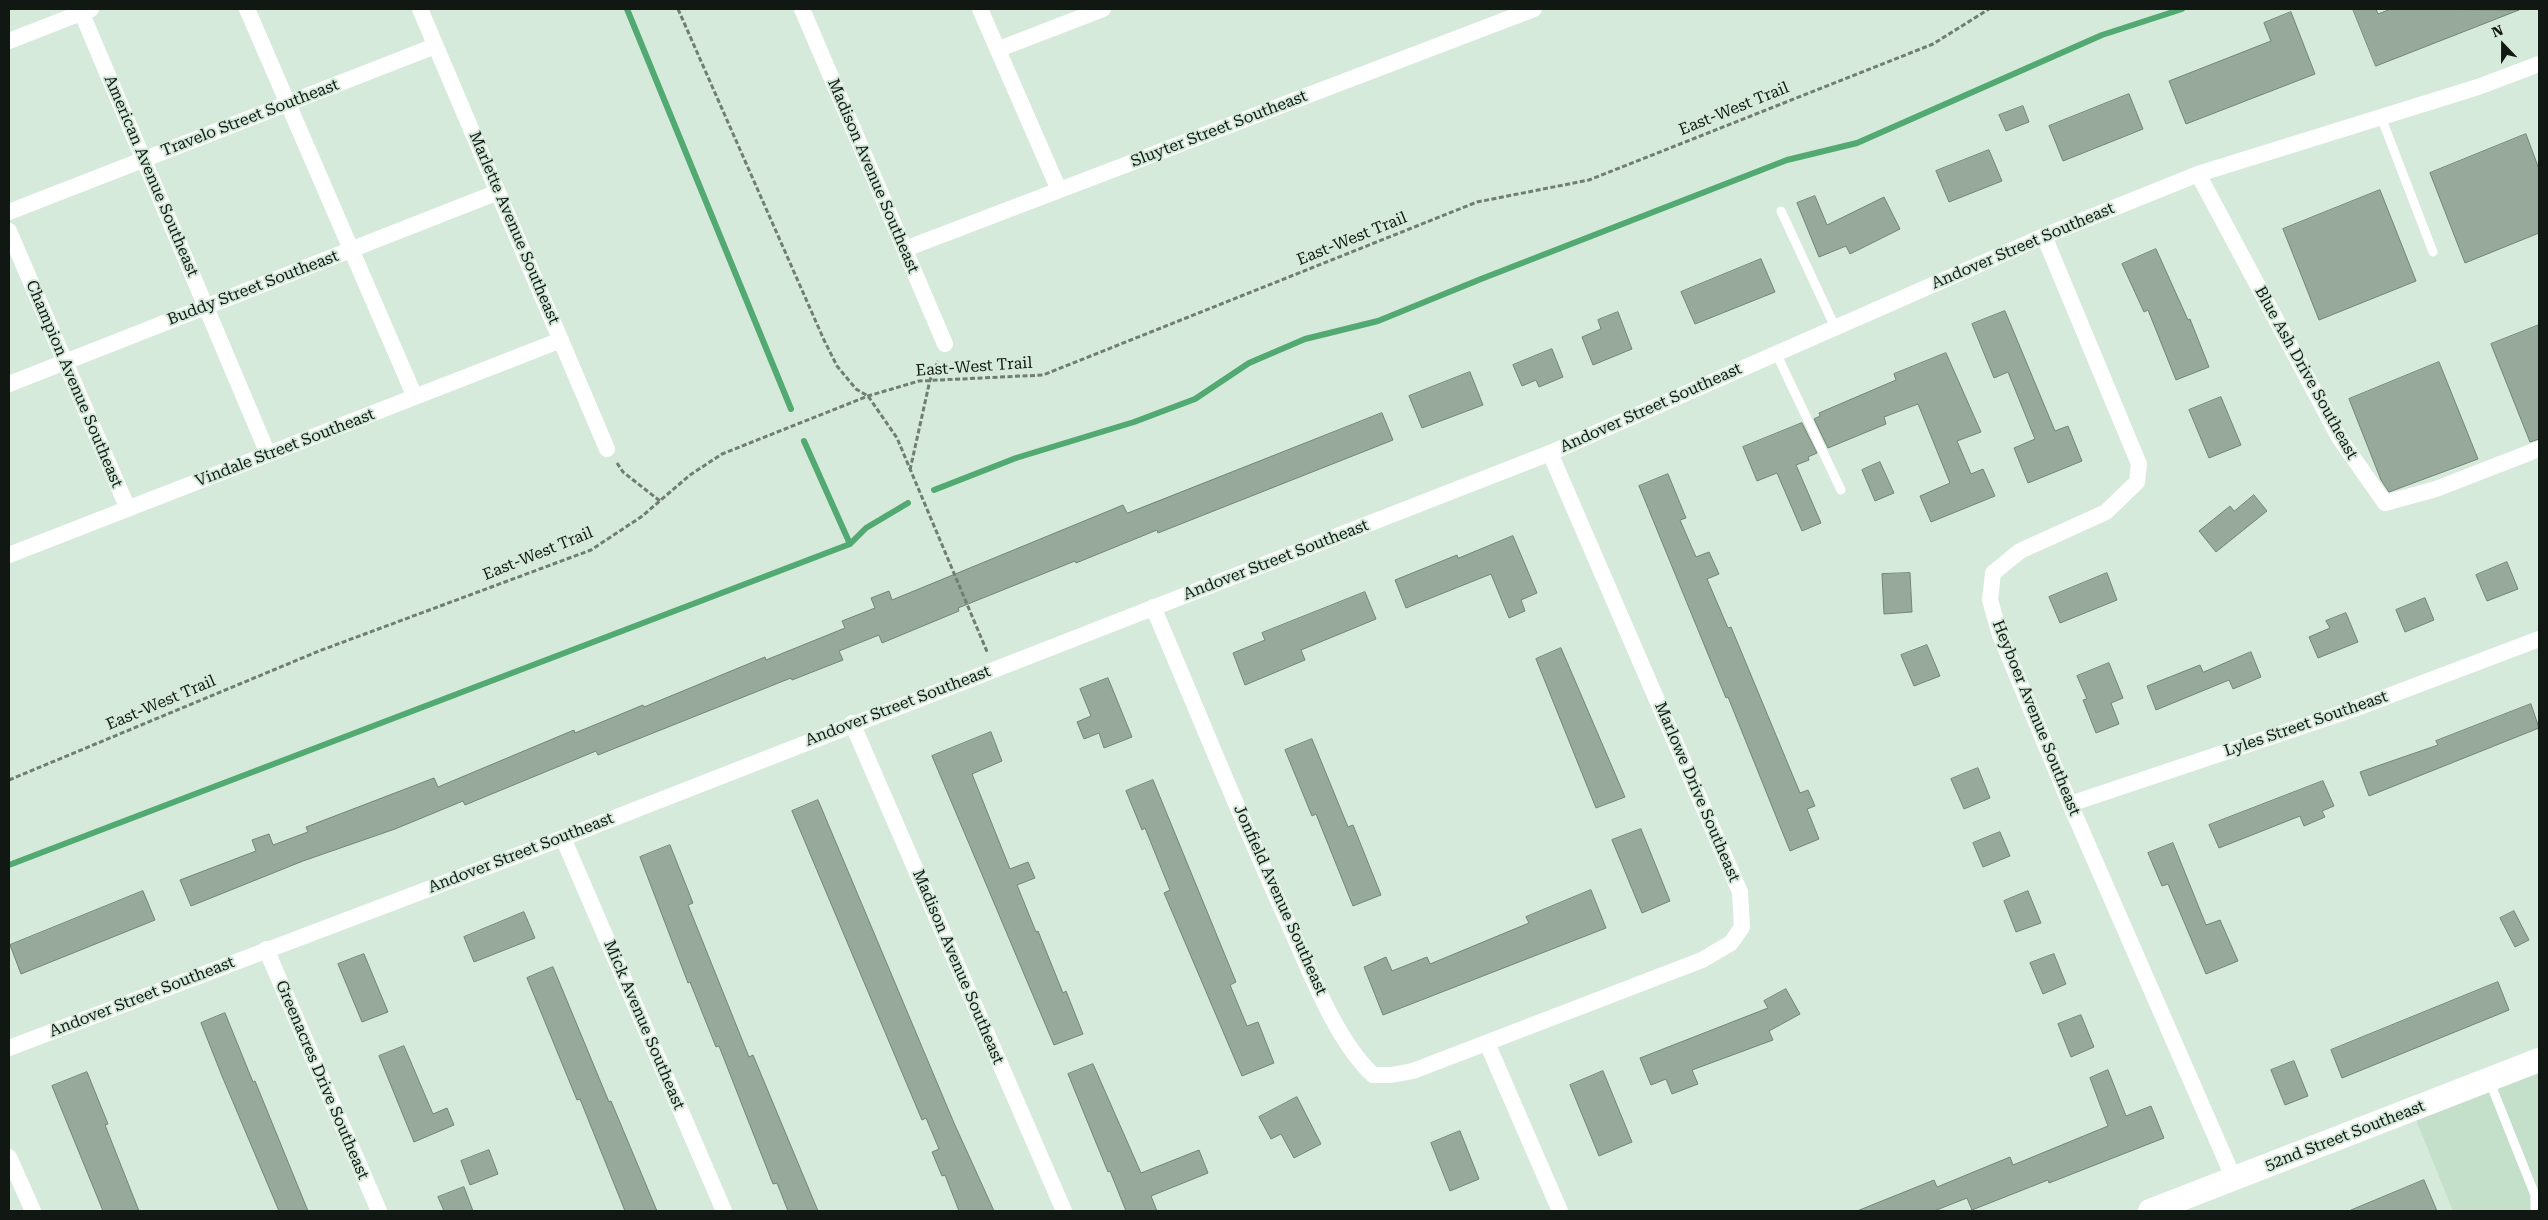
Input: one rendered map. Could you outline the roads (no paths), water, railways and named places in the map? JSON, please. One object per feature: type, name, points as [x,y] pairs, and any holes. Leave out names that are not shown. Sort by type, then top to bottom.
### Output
[{"type":"main road","name":"52nd Street Southeast","points":[[2150,1211],[2539,1060]]},
{"type":"street","points":[[247,9],[415,397]]},
{"type":"street","name":"Marlette Avenue Southeast","points":[[420,9],[607,449]]},
{"type":"street","name":"Madison Avenue Southeast","points":[[802,9],[944,344]]},
{"type":"street","points":[[980,9],[1059,190]]},
{"type":"street","points":[[999,49],[1104,9]]},
{"type":"street","name":"Sluyter Street Southeast","points":[[905,249],[1500,15],[1534,9]]},
{"type":"street","points":[[9,41],[84,10]]},
{"type":"street","name":"American Avenue Southeast","points":[[84,10],[144,159],[268,454]]},
{"type":"street","name":"Travelo Street Southeast","points":[[9,212],[435,46]]},
{"type":"street","name":"Andover Street Southeast","points":[[9,1048],[563,838],[852,723],[1550,453],[2044,236],[2198,174],[2478,87],[2539,64]]},
{"type":"street","name":"Blue Ash Drive Southeast","points":[[2198,174],[2340,439],[2385,503],[2436,490],[2539,449]]},
{"type":"street","name":"Buddy Street Southeast","points":[[9,384],[498,192]]},
{"type":"street","name":"Champion Avenue Southeast","points":[[9,231],[128,509]]},
{"type":"street","name":"Heyboer Avenue Southeast","points":[[2044,236],[2139,464],[2137,482],[2106,512],[2020,551],[1993,574],[1990,600],[2000,635],[2070,804],[2234,1179]]},
{"type":"street","name":"Vindale Street Southeast","points":[[9,555],[561,340]]},
{"type":"street","name":"Marlowe Drive Southeast","points":[[1487,1043],[1702,960],[1731,943],[1742,927],[1740,892],[1550,453]]},
{"type":"street","name":"Jonfield Avenue Southeast","points":[[1153,607],[1260,860],[1318,989],[1358,1061],[1373,1075],[1390,1075],[1413,1071],[1487,1043]]},
{"type":"street","name":"Lyles Street Southeast","points":[[2070,804],[2354,709],[2539,639]]},
{"type":"street","name":"Madison Avenue Southeast","points":[[852,723],[1064,1211]]},
{"type":"street","name":"Mick Avenue Southeast","points":[[563,838],[724,1211]]},
{"type":"street","name":"Greenacres Drive Southeast","points":[[266,949],[379,1211]]},
{"type":"street","points":[[1487,1043],[1560,1211]]},
{"type":"street","points":[[9,1157],[32,1211]]},
{"type":"lane","points":[[2381,117],[2433,252]]},
{"type":"lane","points":[[1781,211],[1835,327]]},
{"type":"lane","points":[[1776,353],[1841,490]]},
{"type":"lane","points":[[2489,1079],[2535,1195],[2535,1211]]},
{"type":"waterway","points":[[627,9],[791,409]]},
{"type":"waterway","points":[[934,490],[1016,458],[1134,422],[1195,399],[1249,363],[1305,339],[1378,321],[1787,160],[1857,143],[2102,35],[2182,9]]},
{"type":"waterway","points":[[804,441],[850,544]]},
{"type":"waterway","points":[[9,865],[850,544],[866,528],[908,503]]}]
